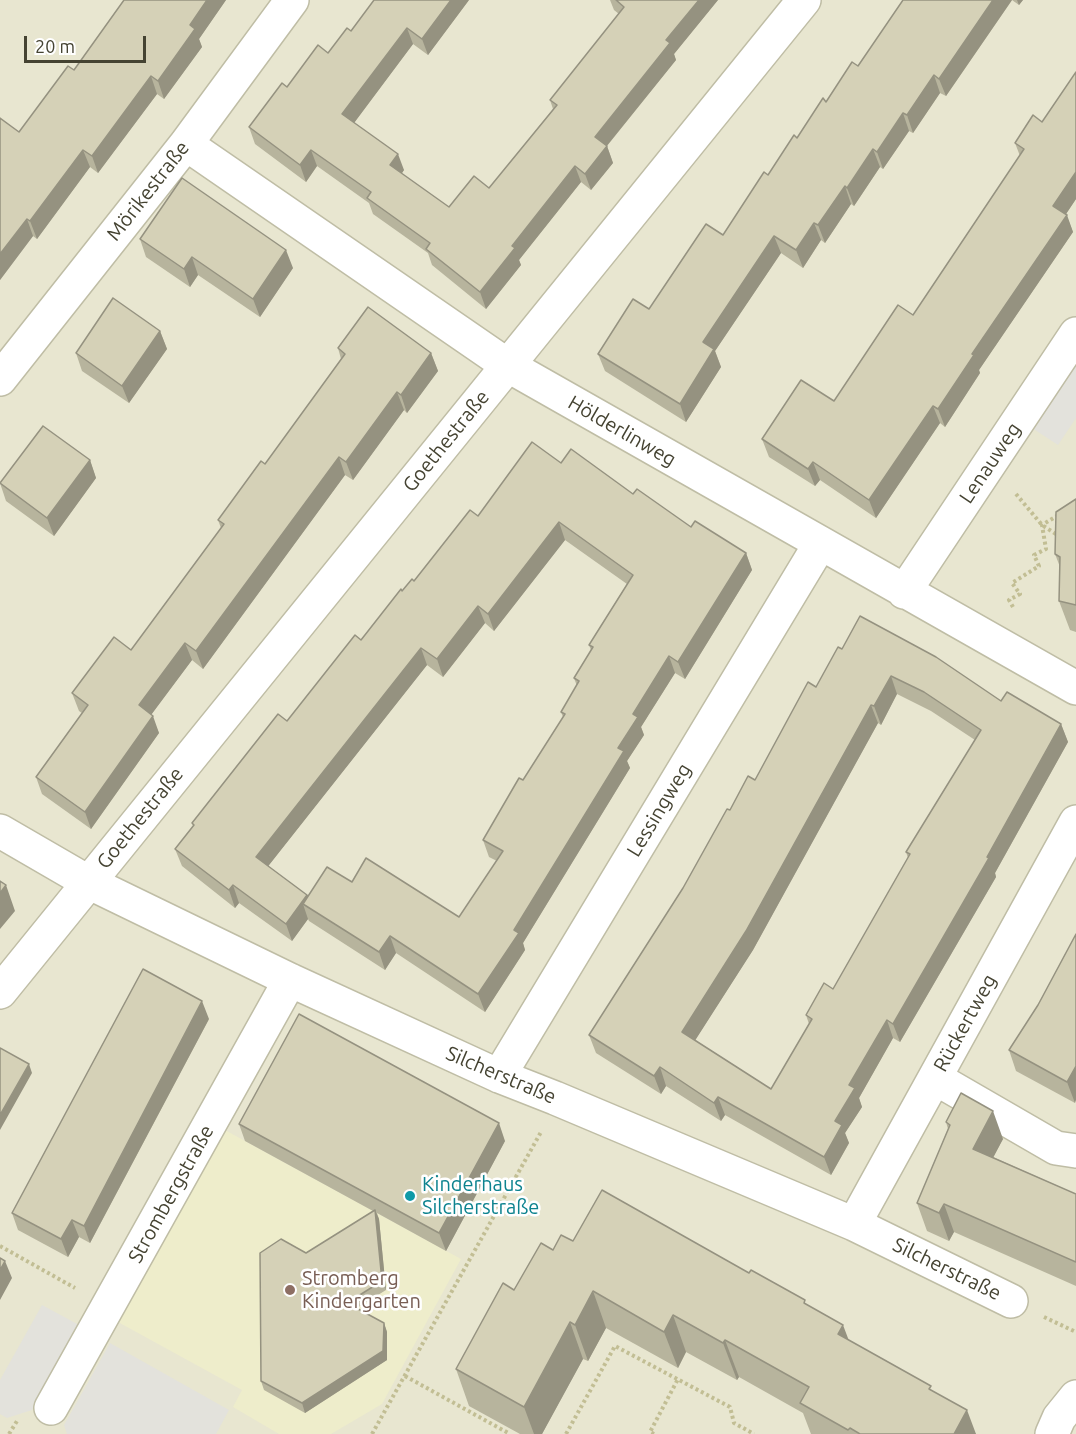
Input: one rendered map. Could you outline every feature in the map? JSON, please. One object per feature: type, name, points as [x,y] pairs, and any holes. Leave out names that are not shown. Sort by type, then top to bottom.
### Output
[{"type":"street","name":"Mörikestraße","points":[[0,379],[186,144],[292,0]]},
{"type":"street","name":"Goethestraße","points":[[0,992],[804,0]]},
{"type":"street","name":"Hölderlinweg","points":[[186,144],[507,365],[1076,688]]},
{"type":"street","name":"Lenauweg","points":[[904,592],[1076,334]]},
{"type":"street","name":"Lessingweg","points":[[499,1076],[820,544]]},
{"type":"street","name":"Rückertweg","points":[[854,1224],[1076,822]]},
{"type":"street","name":"Silcherstraße","points":[[0,831],[88,882],[290,980],[499,1076],[854,1224],[1011,1301]]},
{"type":"street","name":"Strombergstraße","points":[[51,1408],[290,980]]},
{"type":"street","points":[[934,1078],[1056,1148],[1076,1151]]},
{"type":"street","points":[[1052,1434],[1059,1418],[1076,1397]]},
{"type":"path","points":[[990,463],[1042,525],[1066,541]]},
{"type":"path","points":[[1042,525],[1068,509]]},
{"type":"path","points":[[992,641],[1016,611],[1009,600],[1020,594],[1012,583],[1039,566],[1034,555],[1046,549],[1042,525]]},
{"type":"path","points":[[372,1434],[543,1129],[555,1098]]},
{"type":"path","points":[[0,1246],[108,1306]]},
{"type":"path","points":[[566,1434],[615,1347],[730,1407],[734,1423],[754,1434]]},
{"type":"path","points":[[405,1376],[510,1434]]},
{"type":"path","points":[[654,1434],[650,1432],[678,1379]]},
{"type":"shaded area","points":[[0,0],[1076,0],[1076,1434],[0,1434]]},
{"type":"shaded area","points":[[1076,357],[1076,418],[1058,445],[1029,426]]},
{"type":"shaded area","name":"Stromberg Kindergarten","points":[[223,1129],[461,1259],[382,1404],[331,1434],[279,1434],[233,1407],[242,1390],[118,1322]]},
{"type":"shaded area","points":[[42,1305],[79,1325],[32,1410],[7,1418],[0,1414],[0,1380]]},
{"type":"shaded area","points":[[110,1343],[229,1410],[216,1434],[67,1434],[64,1425]]},
{"type":"building","points":[[124,0],[207,0],[190,25],[195,29],[158,81],[151,76],[92,156],[83,150],[30,221],[27,219],[0,254],[0,118],[19,132],[68,66],[74,70]]},
{"type":"building","points":[[374,0],[451,0],[422,39],[407,28],[342,114],[398,154],[390,165],[449,207],[474,176],[489,188],[557,105],[550,100],[624,7],[616,0],[699,0],[666,40],[670,43],[595,137],[607,146],[585,174],[575,166],[512,246],[515,248],[480,292],[426,249],[430,243],[367,198],[371,192],[311,150],[300,165],[249,127],[282,83],[287,87],[318,45],[328,53],[347,28],[351,31]]},
{"type":"building","points":[[903,0],[993,0],[939,79],[934,75],[907,115],[903,113],[877,152],[873,149],[847,188],[845,186],[818,225],[814,223],[796,250],[774,236],[703,342],[714,349],[680,404],[598,354],[633,299],[649,309],[706,224],[723,235],[764,172],[768,175],[794,135],[797,138],[823,98],[826,102],[852,62],[858,66]]},
{"type":"building","points":[[1076,72],[1076,172],[1053,206],[1067,215],[972,354],[974,355],[938,409],[933,406],[869,500],[813,462],[808,469],[762,439],[801,380],[834,401],[898,305],[913,315],[1024,149],[1015,143],[1033,115],[1042,122]]},
{"type":"building","points":[[182,178],[286,250],[253,299],[192,257],[184,269],[140,239]]},
{"type":"building","points":[[113,298],[160,331],[122,386],[76,353]]},
{"type":"building","points":[[368,307],[431,353],[401,395],[397,392],[346,462],[339,457],[196,651],[185,643],[139,705],[153,716],[85,812],[36,777],[88,705],[72,693],[114,637],[131,650],[224,524],[218,520],[261,461],[265,464],[345,354],[338,348]]},
{"type":"building","points":[[43,426],[90,460],[47,518],[0,483]]},
{"type":"building","points":[[532,442],[561,463],[571,449],[633,494],[637,489],[691,527],[695,521],[746,553],[678,662],[669,656],[633,714],[638,717],[618,748],[624,751],[514,930],[519,933],[478,994],[390,936],[379,952],[303,904],[327,867],[352,882],[366,858],[459,917],[503,851],[483,840],[519,778],[523,780],[565,714],[561,712],[579,681],[574,678],[593,647],[589,645],[633,575],[559,522],[488,614],[478,606],[437,659],[421,648],[256,857],[307,895],[286,924],[233,885],[229,890],[175,849],[194,825],[192,823],[278,714],[287,721],[355,635],[361,640],[401,589],[402,591],[412,579],[414,581],[470,510],[478,516]]},
{"type":"building","points":[[1076,499],[1076,605],[1059,601],[1060,557],[1055,554],[1056,512]]},
{"type":"building","points":[[860,616],[936,657],[1001,701],[1007,692],[1061,724],[987,857],[989,858],[893,1024],[887,1020],[849,1085],[855,1088],[835,1121],[842,1125],[824,1157],[718,1097],[714,1103],[660,1067],[654,1076],[589,1035],[683,888],[748,776],[755,780],[808,682],[816,687],[838,647],[842,649]],"holes":[[[891,676],[924,692],[981,730],[906,852],[910,854],[833,989],[824,983],[806,1015],[812,1019],[771,1089],[682,1032],[746,931],[871,705],[874,706]]]},
{"type":"building","points":[[0,881],[6,885],[0,893]]},
{"type":"building","points":[[1076,934],[1076,1066],[1067,1082],[1009,1050],[1038,1005]]},
{"type":"building","points":[[143,969],[202,1001],[84,1226],[72,1220],[61,1239],[12,1213]]},
{"type":"building","name":"Kinderhaus Silcherstraße","points":[[299,1014],[499,1123],[439,1233],[239,1124]]},
{"type":"building","points":[[0,1048],[29,1064],[0,1115]]},
{"type":"building","points":[[961,1093],[993,1111],[973,1149],[1076,1194],[1076,1262],[944,1204],[939,1213],[917,1203],[950,1125],[946,1122]]},
{"type":"building","points":[[602,1190],[749,1273],[751,1270],[805,1300],[804,1303],[843,1325],[838,1334],[931,1386],[929,1389],[967,1410],[954,1434],[860,1434],[850,1428],[848,1430],[800,1403],[809,1387],[725,1340],[723,1343],[673,1315],[664,1332],[593,1291],[575,1325],[570,1322],[524,1407],[456,1369],[503,1283],[514,1290],[541,1243],[553,1250],[561,1235],[573,1241]]},
{"type":"building","points":[[375,1210],[382,1281],[347,1303],[384,1323],[383,1351],[302,1403],[261,1381],[260,1253],[281,1239],[306,1253]]},
{"type":"building","points":[[0,1258],[5,1261],[0,1270]]},
{"type":"place","name":"Kinderhaus Silcherstraße","points":[[410,1196]]},
{"type":"place","name":"Stromberg Kindergarten","points":[[290,1290]]}]
